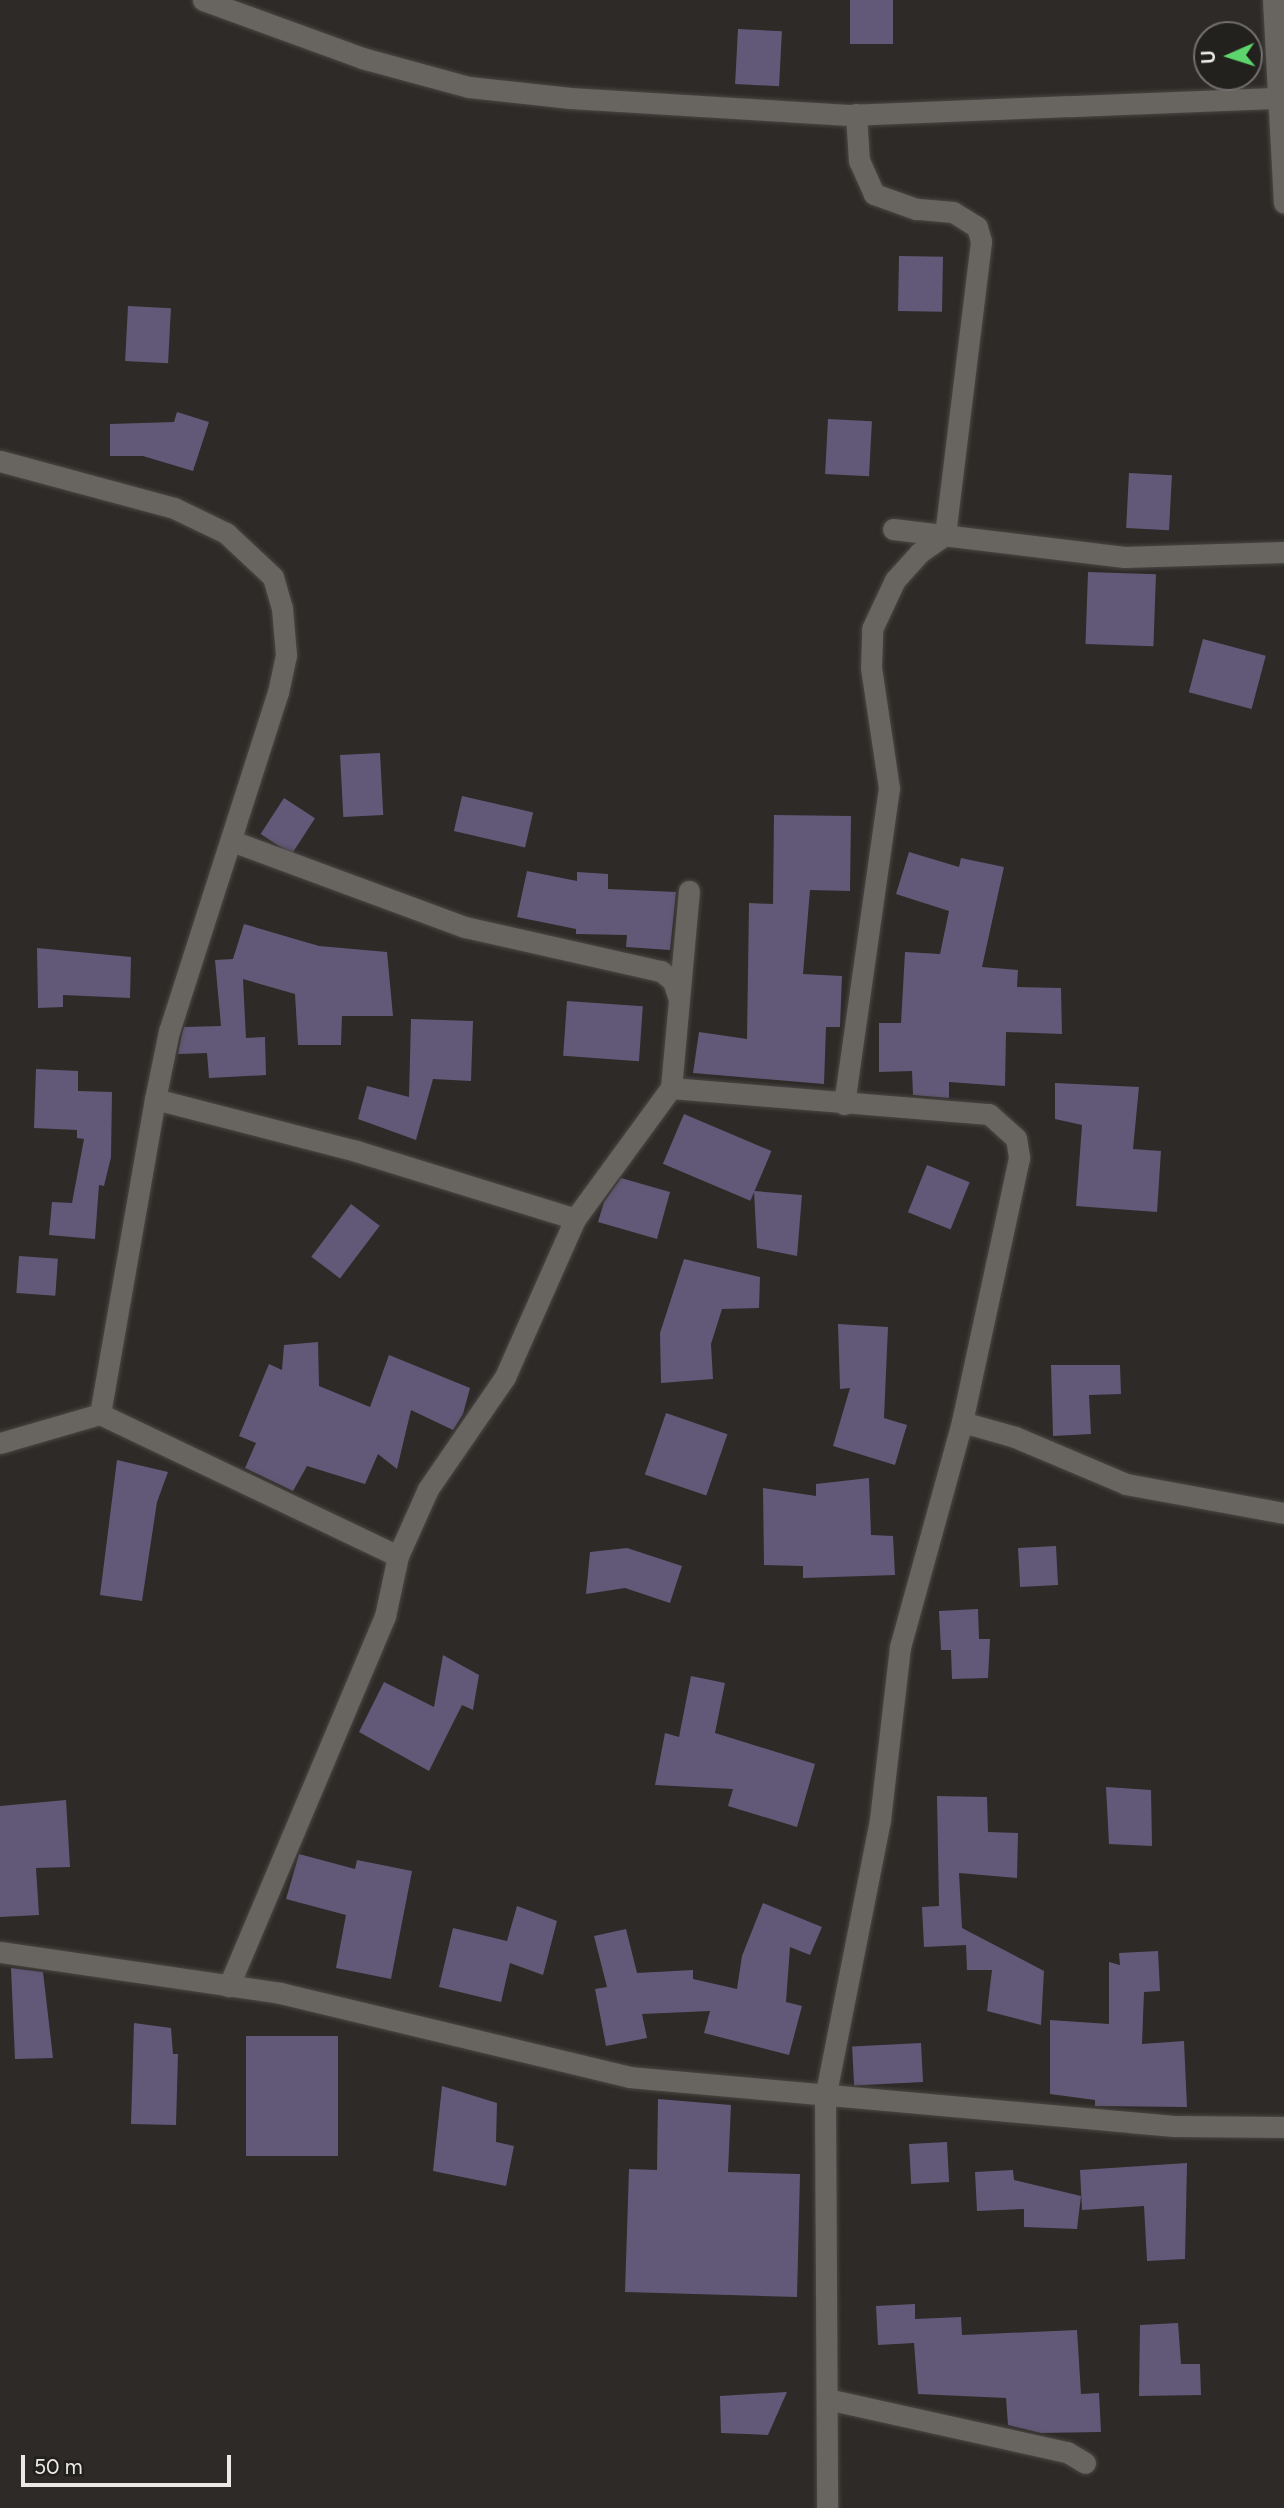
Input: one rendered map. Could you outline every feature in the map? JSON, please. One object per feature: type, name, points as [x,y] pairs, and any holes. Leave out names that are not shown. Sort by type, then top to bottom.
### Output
[{"type":"street","points":[[203,0],[362,58],[469,87],[856,114],[1274,98]]},
{"type":"street","points":[[1273,0],[1274,98],[1284,203]]},
{"type":"street","points":[[844,1104],[889,788],[871,667],[872,629],[895,580],[919,553],[945,535],[981,242],[977,227],[953,212],[907,207],[874,194],[859,161],[856,114]]},
{"type":"street","points":[[0,461],[174,508],[226,533],[273,578],[282,608],[286,655],[232,841],[169,1031],[100,1414]]},
{"type":"street","points":[[892,529],[1160,559],[1284,552]]},
{"type":"street","points":[[232,841],[465,927],[661,971],[673,981],[679,999]]},
{"type":"street","points":[[229,1986],[377,1637],[398,1556],[428,1489],[505,1377],[575,1219],[671,1088],[689,891]]},
{"type":"street","points":[[671,1088],[989,1114],[1016,1138],[1019,1158],[962,1422],[900,1647],[880,1820],[825,2099],[827,2508]]},
{"type":"street","points":[[155,1098],[355,1151],[575,1219]]},
{"type":"street","points":[[0,1443],[100,1414],[398,1556]]},
{"type":"street","points":[[962,1422],[1015,1437],[1126,1484],[1284,1513]]},
{"type":"street","points":[[0,1952],[229,1986],[629,2077],[825,2099],[1174,2126],[1284,2127]]},
{"type":"street","points":[[827,2399],[1067,2452],[1085,2463]]},
{"type":"building","points":[[850,0],[893,0],[893,44],[850,44]]},
{"type":"building","points":[[738,29],[782,31],[779,86],[735,84]]},
{"type":"building","points":[[899,256],[943,257],[942,312],[898,311]]},
{"type":"building","points":[[128,306],[171,308],[168,363],[125,361]]},
{"type":"building","points":[[177,412],[209,422],[193,471],[143,456],[110,456],[110,424],[174,422]]},
{"type":"building","points":[[828,419],[872,421],[869,476],[825,474]]},
{"type":"building","points":[[1129,473],[1172,475],[1169,530],[1126,528]]},
{"type":"building","points":[[1088,572],[1156,574],[1153,646],[1085,644]]},
{"type":"building","points":[[1203,639],[1266,656],[1252,709],[1189,692]]},
{"type":"building","points":[[380,753],[383,815],[343,817],[340,755]]},
{"type":"building","points":[[462,796],[533,812],[525,847],[454,831]]},
{"type":"building","points":[[284,798],[315,818],[292,854],[261,834]]},
{"type":"building","points":[[774,815],[851,816],[850,891],[810,890],[803,974],[842,976],[840,1027],[826,1027],[824,1084],[693,1073],[699,1032],[747,1039],[749,903],[773,904]]},
{"type":"building","points":[[909,852],[959,867],[961,858],[1004,867],[982,967],[1018,970],[1017,987],[1061,988],[1062,1034],[1006,1032],[1005,1086],[949,1082],[949,1098],[913,1095],[912,1071],[879,1072],[879,1023],[901,1023],[905,952],[940,954],[949,911],[896,894]]},
{"type":"building","points":[[527,871],[577,881],[577,872],[608,874],[608,889],[676,892],[670,950],[626,947],[627,935],[576,934],[576,929],[517,917]]},
{"type":"building","points":[[244,924],[319,946],[387,952],[393,1016],[342,1016],[341,1045],[298,1045],[295,994],[243,979],[246,1038],[265,1037],[266,1075],[209,1078],[207,1053],[178,1054],[182,1034],[184,1027],[221,1026],[215,960],[233,959]]},
{"type":"building","points":[[37,948],[131,957],[130,998],[63,995],[63,1007],[38,1008]]},
{"type":"building","points":[[567,1001],[643,1006],[639,1061],[563,1056]]},
{"type":"building","points":[[411,1019],[473,1021],[471,1081],[433,1079],[416,1140],[358,1119],[367,1086],[409,1097]]},
{"type":"building","points":[[36,1069],[78,1071],[78,1091],[112,1092],[111,1157],[104,1186],[99,1185],[95,1239],[49,1235],[52,1202],[72,1203],[84,1139],[77,1138],[77,1130],[34,1128]]},
{"type":"building","points":[[1055,1083],[1139,1087],[1133,1149],[1161,1151],[1157,1212],[1076,1206],[1082,1125],[1055,1119]]},
{"type":"building","points":[[684,1114],[771,1151],[750,1201],[663,1164]]},
{"type":"building","points":[[927,1165],[970,1182],[951,1230],[908,1212]]},
{"type":"building","points":[[621,1178],[670,1192],[657,1239],[598,1222],[604,1202]]},
{"type":"building","points":[[754,1191],[802,1195],[797,1256],[757,1248]]},
{"type":"building","points":[[351,1204],[380,1226],[340,1278],[311,1257]]},
{"type":"building","points":[[19,1256],[58,1259],[55,1296],[16,1293]]},
{"type":"building","points":[[684,1259],[760,1277],[759,1308],[722,1309],[711,1344],[713,1379],[661,1383],[660,1333]]},
{"type":"building","points":[[838,1324],[888,1327],[884,1418],[907,1425],[895,1465],[833,1446],[850,1388],[840,1389]]},
{"type":"building","points":[[318,1342],[319,1386],[370,1407],[389,1355],[470,1388],[463,1414],[453,1430],[411,1410],[397,1469],[378,1454],[365,1484],[307,1466],[293,1491],[245,1468],[256,1443],[239,1436],[269,1364],[282,1370],[284,1345]]},
{"type":"building","points":[[1051,1365],[1120,1365],[1121,1394],[1089,1395],[1091,1434],[1053,1436]]},
{"type":"building","points":[[666,1413],[727,1434],[706,1496],[645,1474]]},
{"type":"building","points":[[117,1460],[168,1472],[157,1502],[142,1601],[100,1595]]},
{"type":"building","points":[[869,1478],[871,1535],[893,1536],[895,1575],[803,1578],[803,1566],[764,1565],[763,1488],[816,1496],[816,1484]]},
{"type":"building","points":[[1056,1546],[1058,1585],[1020,1587],[1018,1548]]},
{"type":"building","points":[[627,1548],[682,1566],[670,1603],[625,1588],[586,1594],[590,1552]]},
{"type":"building","points":[[978,1609],[979,1639],[990,1639],[988,1678],[952,1679],[951,1650],[941,1650],[939,1611]]},
{"type":"building","points":[[443,1655],[479,1675],[473,1710],[462,1705],[429,1771],[359,1732],[384,1682],[434,1707]]},
{"type":"building","points":[[691,1676],[725,1683],[715,1733],[815,1764],[797,1827],[728,1806],[733,1789],[655,1785],[665,1733],[679,1737]]},
{"type":"building","points":[[1106,1787],[1151,1790],[1152,1846],[1109,1844]]},
{"type":"building","points":[[937,1796],[987,1797],[988,1832],[1018,1833],[1017,1878],[959,1873],[962,1928],[1044,1971],[1041,2025],[987,2011],[992,1970],[967,1970],[966,1945],[924,1947],[922,1907],[939,1906]]},
{"type":"building","points":[[66,1800],[70,1867],[36,1868],[39,1915],[0,1917],[0,1806]]},
{"type":"building","points":[[299,1854],[355,1869],[357,1860],[412,1871],[391,1979],[336,1968],[346,1915],[286,1899]]},
{"type":"building","points":[[763,1903],[822,1927],[810,1955],[790,1947],[786,2002],[802,2006],[789,2055],[704,2033],[710,2011],[642,2014],[647,2038],[606,2046],[595,1989],[607,1987],[594,1936],[626,1929],[637,1973],[693,1970],[693,1979],[737,1989],[742,1956]]},
{"type":"building","points":[[517,1906],[557,1921],[543,1975],[510,1963],[501,2002],[439,1987],[453,1928],[507,1941]]},
{"type":"building","points":[[1158,1951],[1160,1991],[1144,1992],[1142,2044],[1184,2041],[1187,2107],[1095,2106],[1095,2100],[1050,2094],[1050,2020],[1109,2024],[1109,1962],[1120,1965],[1119,1953]]},
{"type":"building","points":[[11,1968],[43,1972],[53,2058],[15,2059]]},
{"type":"building","points":[[134,2023],[171,2028],[173,2054],[178,2054],[176,2125],[131,2124]]},
{"type":"building","points":[[246,2036],[338,2036],[338,2156],[246,2156]]},
{"type":"building","points":[[921,2043],[923,2082],[854,2086],[852,2047]]},
{"type":"building","points":[[442,2086],[497,2103],[496,2142],[514,2146],[506,2186],[433,2171]]},
{"type":"building","points":[[658,2099],[731,2105],[728,2172],[800,2174],[797,2297],[625,2292],[629,2169],[657,2170]]},
{"type":"building","points":[[947,2142],[949,2182],[911,2184],[909,2144]]},
{"type":"building","points":[[1187,2163],[1185,2259],[1147,2261],[1144,2206],[1082,2210],[1080,2170]]},
{"type":"building","points":[[1013,2170],[1014,2180],[1081,2196],[1077,2229],[1024,2227],[1024,2209],[977,2211],[975,2172]]},
{"type":"building","points":[[915,2304],[915,2319],[961,2317],[962,2335],[1077,2330],[1081,2394],[1099,2393],[1101,2432],[1041,2433],[1008,2425],[1006,2398],[918,2394],[914,2343],[878,2345],[876,2306]]},
{"type":"building","points":[[1178,2323],[1181,2364],[1200,2364],[1201,2395],[1139,2396],[1140,2325]]},
{"type":"building","points":[[787,2392],[768,2435],[721,2433],[720,2396]]}]
